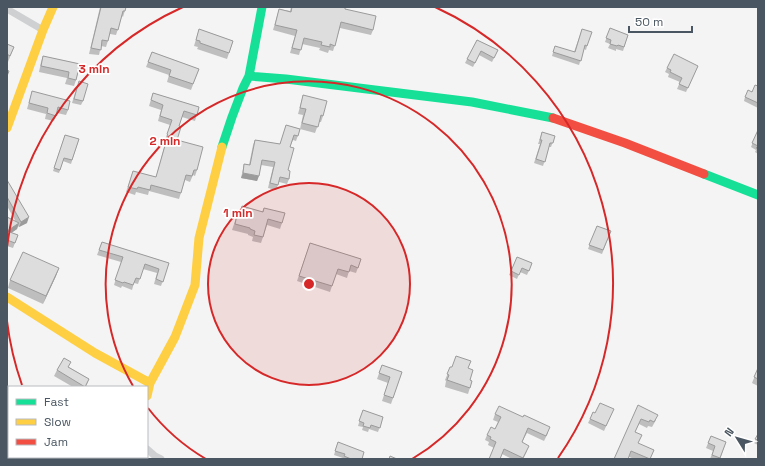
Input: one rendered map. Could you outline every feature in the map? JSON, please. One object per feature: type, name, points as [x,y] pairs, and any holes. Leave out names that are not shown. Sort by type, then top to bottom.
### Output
[{"type":"street","points":[[7,128],[42,30],[53,7]]},
{"type":"street","points":[[148,392],[150,383],[175,337],[195,285],[199,238],[219,157],[232,117],[249,76],[262,7]]},
{"type":"street","points":[[7,9],[42,30]]},
{"type":"street","points":[[249,76],[286,79],[472,102],[552,118],[625,143],[758,195]]},
{"type":"street","points":[[7,297],[122,369],[150,383]]},
{"type":"street","points":[[148,450],[161,459]]},
{"type":"building","points":[[101,7],[126,7],[125,11],[123,11],[118,30],[111,28],[108,41],[102,40],[101,50],[91,48]]},
{"type":"building","points":[[292,7],[345,7],[345,9],[376,16],[373,30],[341,22],[335,46],[330,44],[330,47],[321,45],[322,42],[304,38],[301,50],[292,48],[297,30],[275,25],[279,9],[291,12]]},
{"type":"building","points":[[610,28],[628,35],[624,47],[610,44],[611,40],[606,38]]},
{"type":"building","points":[[199,29],[233,41],[229,53],[200,43],[200,41],[196,40]]},
{"type":"building","points":[[582,29],[592,32],[587,46],[585,45],[581,61],[553,52],[555,46],[575,52]]},
{"type":"building","points":[[477,40],[498,50],[494,58],[481,51],[475,63],[467,59]]},
{"type":"building","points":[[7,44],[14,47],[10,56],[7,54]]},
{"type":"building","points":[[152,52],[199,69],[193,84],[169,76],[171,70],[148,62]]},
{"type":"building","points":[[674,54],[698,66],[688,88],[679,84],[682,78],[670,72],[671,70],[667,68]]},
{"type":"building","points":[[43,56],[80,64],[76,80],[68,78],[69,72],[41,66]]},
{"type":"building","points":[[79,81],[88,84],[83,101],[74,99]]},
{"type":"building","points":[[755,85],[758,86],[758,103],[745,97],[748,90],[752,92]]},
{"type":"building","points":[[32,91],[70,101],[68,110],[58,107],[56,116],[47,113],[48,108],[29,103]]},
{"type":"building","points":[[153,93],[199,107],[197,115],[184,111],[179,126],[181,127],[177,140],[203,147],[197,170],[194,170],[192,176],[186,175],[181,193],[151,185],[150,190],[138,187],[137,189],[128,187],[133,171],[156,177],[172,120],[160,116],[163,105],[151,100]]},
{"type":"building","points":[[303,95],[327,101],[318,127],[302,123],[306,109],[300,108]]},
{"type":"building","points":[[286,125],[300,129],[298,136],[294,135],[290,147],[294,148],[288,170],[290,171],[289,179],[280,177],[278,185],[270,183],[275,162],[262,160],[259,176],[243,173],[244,164],[250,165],[255,140],[280,144]]},
{"type":"building","points":[[758,130],[758,146],[752,143]]},
{"type":"building","points":[[542,132],[555,136],[553,143],[550,143],[545,162],[536,159],[542,140],[540,140]]},
{"type":"building","points":[[65,135],[79,139],[72,160],[64,158],[60,170],[54,168]]},
{"type":"building","points":[[7,180],[29,217],[21,222],[7,197]]},
{"type":"building","points":[[242,206],[263,212],[264,208],[285,213],[282,223],[268,219],[263,237],[254,235],[255,231],[250,228],[235,224],[237,215],[240,216]]},
{"type":"building","points":[[7,217],[19,223],[7,231]]},
{"type":"building","points":[[597,226],[611,231],[603,250],[589,245]]},
{"type":"building","points":[[7,231],[18,235],[15,243],[7,240]]},
{"type":"building","points":[[102,242],[169,263],[163,282],[156,279],[159,269],[145,264],[140,279],[136,278],[133,285],[115,280],[123,257],[99,250]]},
{"type":"building","points":[[310,243],[361,259],[358,268],[351,265],[349,272],[338,269],[332,286],[299,276]]},
{"type":"building","points":[[23,252],[59,268],[46,296],[10,280]]},
{"type":"building","points":[[517,257],[532,263],[529,271],[522,268],[519,275],[511,271]]},
{"type":"building","points":[[456,356],[471,361],[468,368],[473,370],[470,380],[472,381],[470,388],[447,380],[449,375],[447,374],[450,367],[452,367]]},
{"type":"building","points":[[64,358],[71,362],[68,367],[89,379],[86,386],[83,386],[57,370]]},
{"type":"building","points":[[382,365],[402,372],[393,398],[384,395],[390,377],[379,373]]},
{"type":"building","points":[[758,368],[758,379],[754,377]]},
{"type":"building","points":[[600,403],[614,409],[606,426],[590,419]]},
{"type":"building","points":[[638,405],[658,415],[654,422],[641,419],[635,432],[642,435],[638,443],[654,450],[650,459],[631,451],[628,459],[614,459]]},
{"type":"building","points":[[499,406],[550,427],[546,436],[528,428],[522,442],[529,446],[523,458],[504,449],[500,459],[489,459],[496,442],[490,439],[491,437],[487,435],[491,427],[495,429],[501,417],[495,414]]},
{"type":"building","points":[[363,410],[383,417],[380,428],[371,425],[370,428],[363,426],[364,423],[359,421]]},
{"type":"building","points":[[711,436],[726,442],[720,458],[712,455],[715,446],[708,443]]},
{"type":"building","points":[[338,442],[364,452],[362,459],[351,459],[344,456],[345,454],[335,451]]},
{"type":"building","points":[[390,456],[397,459],[389,459]]},
{"type":"traffic: fast","points":[[222,147],[243,88],[249,76],[262,7]]},
{"type":"traffic: fast","points":[[249,76],[286,79],[472,102],[553,118]]},
{"type":"traffic: fast","points":[[704,174],[758,195]]},
{"type":"traffic: slow","points":[[7,128],[53,7]]},
{"type":"traffic: slow","points":[[148,392],[150,383],[175,337],[195,285],[199,238],[222,147]]},
{"type":"traffic: slow","points":[[7,297],[95,353],[150,383]]},
{"type":"traffic: jam","points":[[553,118],[625,143],[704,174]]}]
